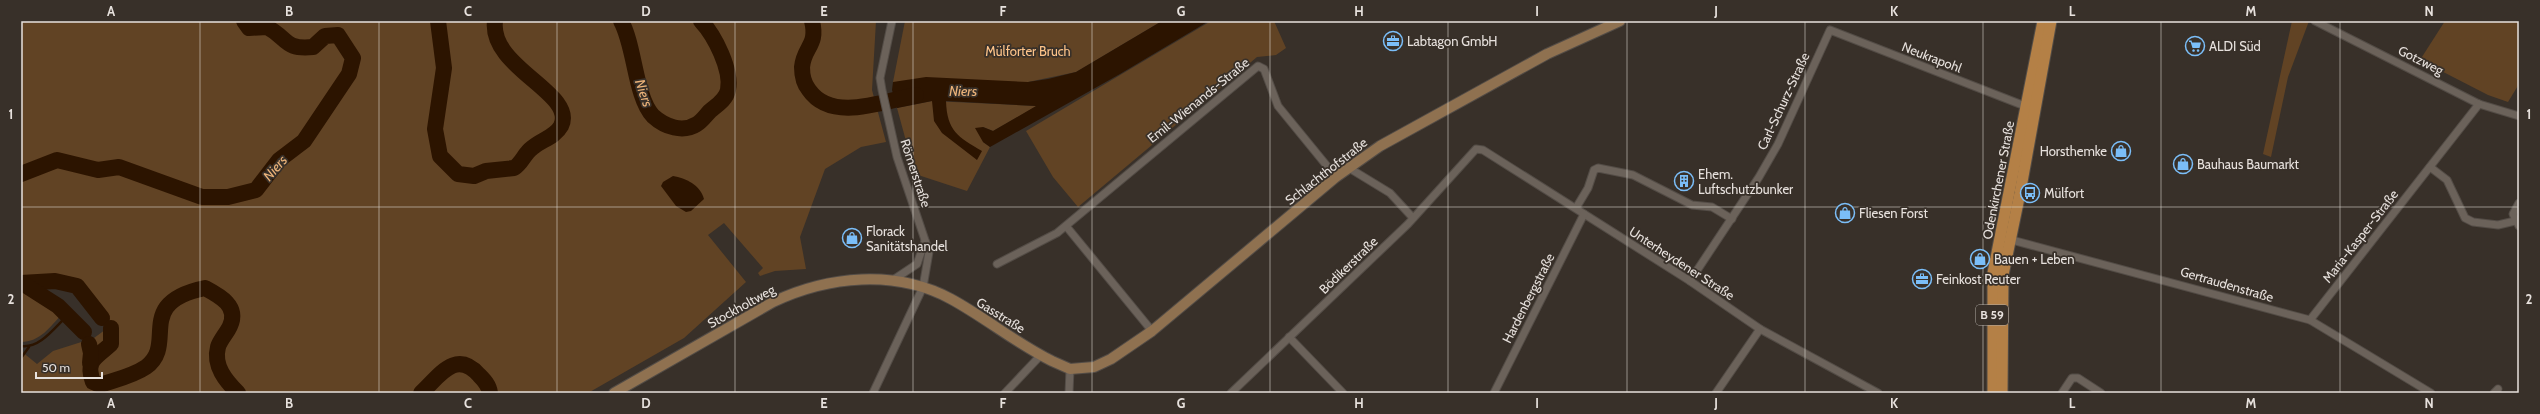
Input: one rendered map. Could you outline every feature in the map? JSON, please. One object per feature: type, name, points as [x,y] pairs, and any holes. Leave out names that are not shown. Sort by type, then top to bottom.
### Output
[{"type":"main road","name":"Schlachthofstraße","points":[[1070,369],[1094,367],[1152,331],[1336,177],[1380,146],[1547,54],[1620,21]]},
{"type":"main road","name":"Odenkirchener Straße","points":[[2031,108],[2043,21]]},
{"type":"main road","name":"Odenkirchener Straße","points":[[2002,393],[2001,298],[2006,239],[2031,108],[2051,21]]},
{"type":"main road","name":"Odenkirchener Straße","points":[[1993,393],[1993,273],[2006,239]]},
{"type":"main road","name":"Gasstraße","points":[[893,280],[923,287],[950,299],[1040,356],[1070,369]]},
{"type":"main road","name":"Stockholtweg","points":[[614,393],[773,302],[799,290],[827,282],[893,280]]},
{"type":"street","name":"Römerstraße","points":[[873,393],[923,287],[929,252],[897,157],[880,78],[892,21]]},
{"type":"street","name":"Gotzweg","points":[[2315,21],[2478,104],[2519,116]]},
{"type":"street","name":"Neukrapohl","points":[[1830,30],[2031,108]]},
{"type":"street","name":"Carl-Schurz-Straße","points":[[1690,281],[1759,178],[1778,144],[1830,30]]},
{"type":"street","name":"Emil-Wienands-Straße","points":[[997,264],[1066,226],[1258,66],[1264,69],[1278,106],[1336,177]]},
{"type":"street","name":"Maria-Kasper-Straße","points":[[2310,320],[2478,104]]},
{"type":"street","name":"Unterheydener Straße","points":[[1476,149],[1483,150],[1576,208],[1690,281],[1760,329],[1878,393]]},
{"type":"street","name":"Bödikerstraße","points":[[1231,393],[1413,218],[1476,149]]},
{"type":"street","points":[[2430,167],[2447,180],[2465,218],[2473,222],[2498,225],[2517,224],[2514,210],[2519,203]]},
{"type":"street","points":[[1349,168],[1390,193],[1413,218]]},
{"type":"street","points":[[1576,208],[1588,188],[1594,170],[1598,168],[1633,175],[1692,205],[1712,207],[1732,218]]},
{"type":"street","name":"Hardenbergstraße","points":[[1494,393],[1584,214]]},
{"type":"street","points":[[1066,226],[1152,331]]},
{"type":"street","name":"Gertraudenstraße","points":[[2006,239],[2310,320],[2431,393]]},
{"type":"street","points":[[893,280],[917,264],[926,241]]},
{"type":"street","points":[[1716,393],[1760,329]]},
{"type":"street","points":[[1289,337],[1343,393]]},
{"type":"street","points":[[1005,393],[1040,356]]},
{"type":"street","points":[[1069,393],[1070,369]]},
{"type":"street","points":[[2062,393],[2072,378],[2078,378],[2101,393]]},
{"type":"green space","points":[[21,21],[876,21],[872,90],[886,142],[861,147],[825,169],[800,237],[806,269],[775,271],[760,276],[758,273],[763,268],[724,223],[708,235],[746,282],[684,338],[588,393],[21,393],[21,351],[37,364],[53,351],[94,338],[113,324],[87,291],[68,277],[57,274],[43,275],[27,280],[21,275]]},
{"type":"green space","name":"Mülforter Bruch","points":[[905,21],[1162,21],[1076,72],[1028,82],[893,82]]},
{"type":"green space","points":[[1211,21],[1274,21],[1286,48],[1276,55],[1257,57],[1078,207],[1053,177],[1026,131]]},
{"type":"green space","points":[[2292,21],[2309,21],[2288,77],[2271,157],[2263,154]]},
{"type":"green space","points":[[2445,21],[2519,21],[2519,84],[2508,102],[2488,95],[2420,60]]},
{"type":"green space","points":[[932,101],[1037,106],[993,131],[983,127],[983,142],[990,147],[967,191],[915,174],[897,108]]},
{"type":"green space","points":[[21,289],[62,314],[49,329],[39,337],[21,342]]},
{"type":"water","points":[[1162,21],[1209,21],[1120,74],[990,147],[983,142],[975,128],[983,127],[993,131],[1036,106],[946,101],[949,120],[955,132],[966,142],[982,151],[977,160],[942,133],[934,121],[932,101],[897,108],[892,90],[893,82],[926,77],[1028,82],[1048,79],[1076,72]]},
{"type":"water","points":[[673,176],[683,178],[692,183],[702,194],[704,199],[691,211],[686,212],[676,206],[661,186],[663,182]]},
{"type":"waterway","name":"Niers","points":[[21,174],[57,160],[98,170],[119,167],[202,197],[228,197],[256,190],[279,160],[304,141],[349,74],[353,58],[338,35],[325,36],[313,47],[297,47],[291,45],[267,27],[249,28],[244,21]]},
{"type":"waterway","name":"Niers","points":[[438,21],[444,68],[435,129],[440,156],[458,174],[474,176],[486,171],[514,168],[519,164],[529,150],[552,136],[558,130],[561,126],[563,114],[557,102],[517,66],[505,53],[497,38],[495,21]]},
{"type":"waterway","name":"Niers","points":[[621,21],[626,31],[642,97],[653,116],[674,128],[692,127],[699,123],[727,94],[729,82],[725,63],[712,35],[701,21]]},
{"type":"waterway","name":"Niers","points":[[812,21],[812,41],[805,54],[802,70],[806,85],[819,100],[831,106],[845,108],[874,105],[916,95]]},
{"type":"waterway","name":"Niers","points":[[21,283],[55,281],[77,286],[102,318]]},
{"type":"waterway","name":"Niers","points":[[22,283],[58,306],[84,332]]},
{"type":"waterway","name":"Niers","points":[[111,328],[111,344],[93,360],[90,369],[93,382],[100,385],[130,375],[146,367],[155,358],[159,347],[160,324],[163,314],[170,303],[183,295],[205,288],[222,298],[230,307],[232,313],[230,326],[218,347],[217,361],[225,378],[238,393]]},
{"type":"waterway","points":[[21,346],[28,346],[41,341],[68,315]]},
{"type":"waterway","name":"Niers","points":[[89,344],[91,353],[90,363]]},
{"type":"waterway","points":[[21,358],[29,347]]},
{"type":"waterway","name":"Niers","points":[[421,393],[447,368],[462,364],[470,367],[481,377],[487,385],[490,393]]},
{"type":"place","name":"Labtagon GmbH","points":[[1393,41]]},
{"type":"place","name":"ALDI Süd","points":[[2195,46]]},
{"type":"place","name":"Horsthemke","points":[[2121,151]]},
{"type":"place","name":"Bauhaus Baumarkt","points":[[2183,164]]},
{"type":"place","name":"Ehem. Luftschutzbunker","points":[[1684,181]]},
{"type":"place","name":"Mülfort","points":[[2030,193]]},
{"type":"place","name":"Fliesen Forst","points":[[1845,213]]},
{"type":"place","name":"Florack Sanitätshandel","points":[[852,238]]},
{"type":"place","name":"Bauen + Leben","points":[[1980,259]]},
{"type":"place","name":"Feinkost Reuter","points":[[1922,279]]}]
